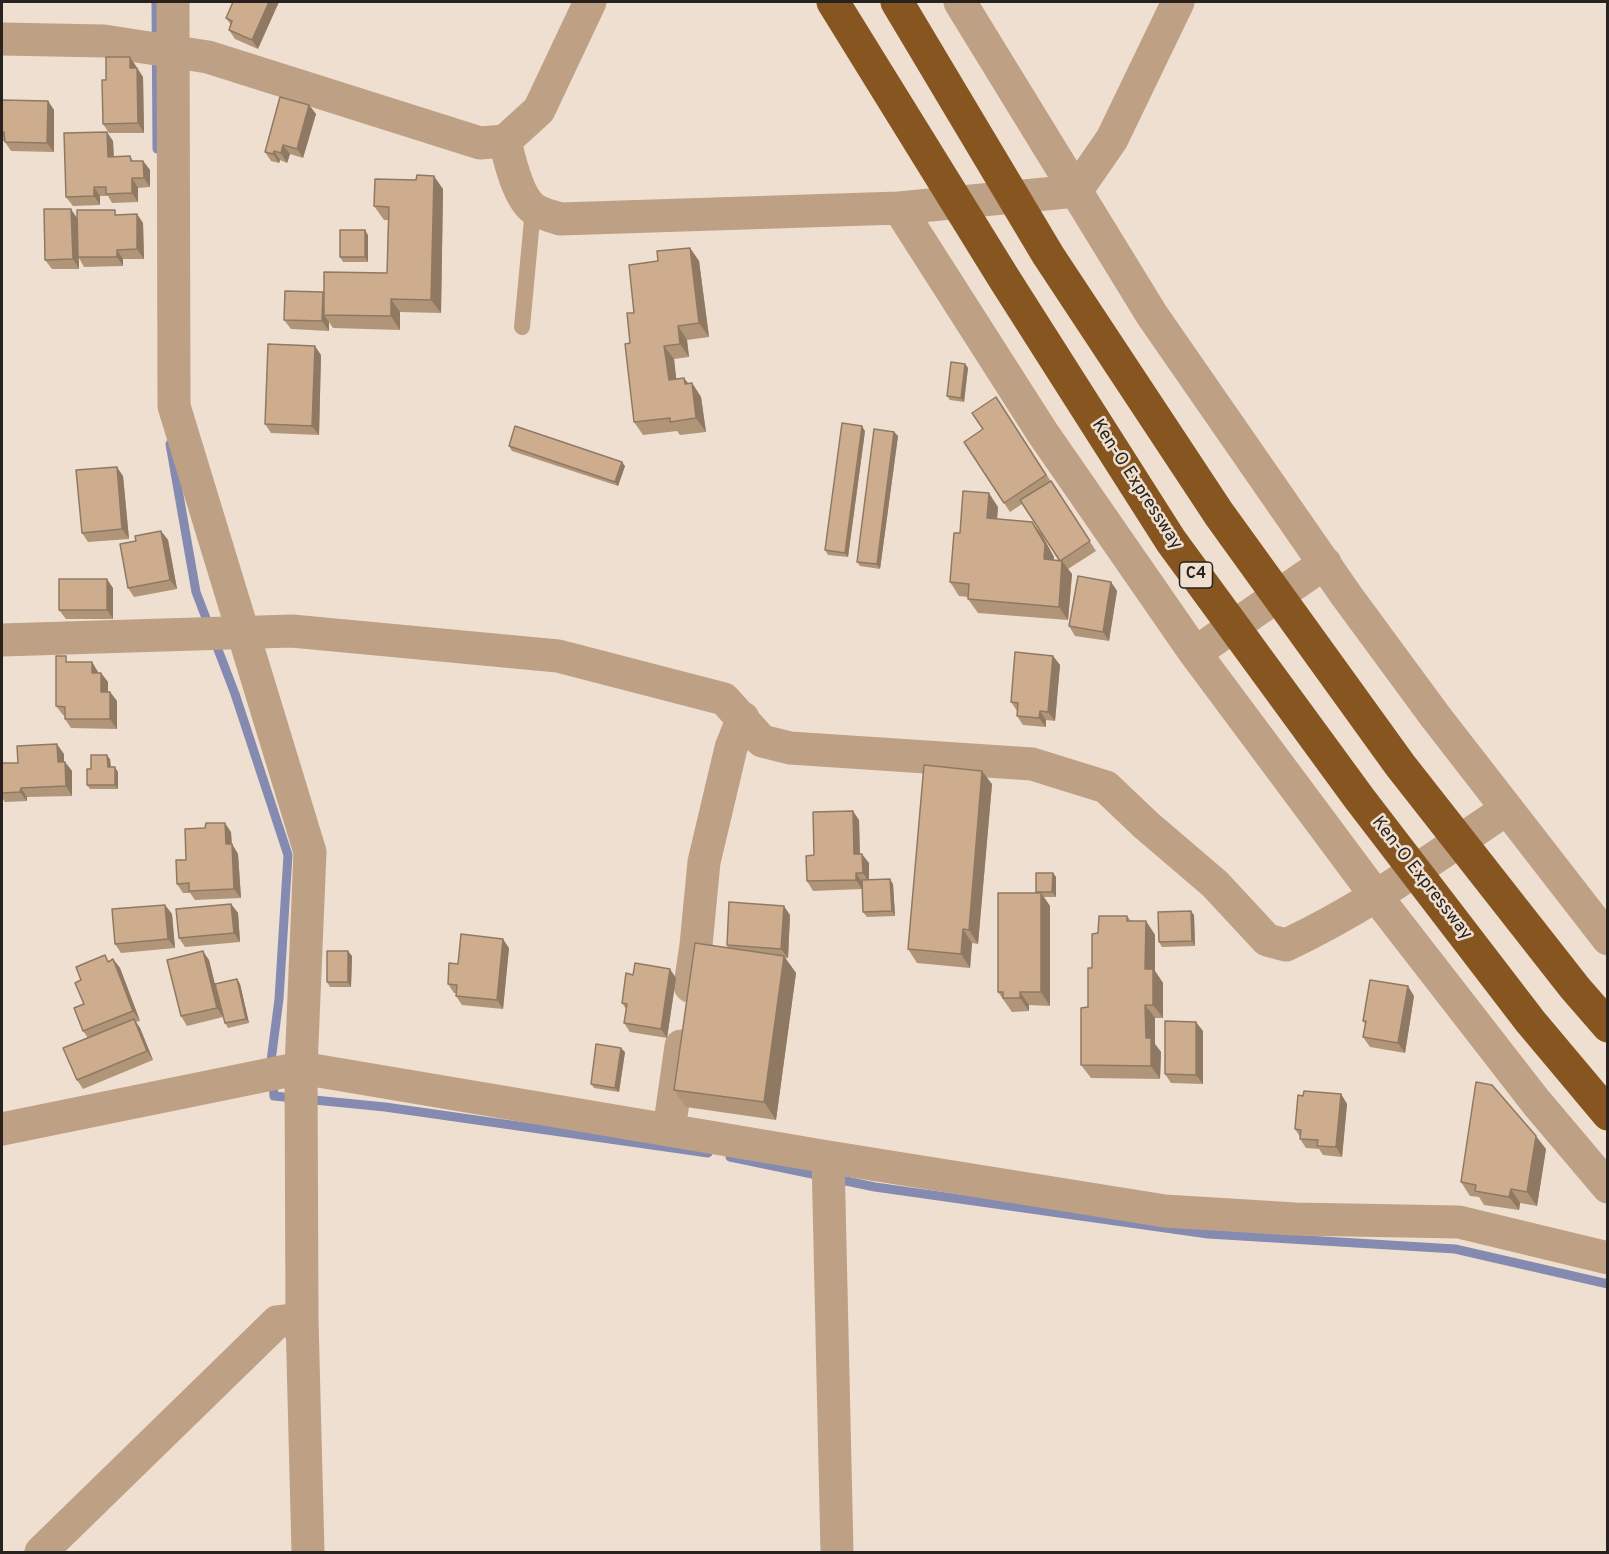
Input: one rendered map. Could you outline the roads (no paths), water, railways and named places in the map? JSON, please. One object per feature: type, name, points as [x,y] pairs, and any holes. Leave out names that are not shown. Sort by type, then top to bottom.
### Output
[{"type":"highway","name":"Ken-O Expressway","points":[[833,2],[1005,280],[1171,541],[1359,798],[1530,1021],[1608,1114]]},
{"type":"highway","points":[[897,2],[1048,255],[1219,514],[1400,765],[1575,988],[1608,1026]]},
{"type":"street","points":[[173,2],[174,406],[310,852],[301,1068],[302,1319],[308,1552]]},
{"type":"street","points":[[2,39],[104,41],[208,57],[480,143],[505,141],[539,110],[590,2]]},
{"type":"street","points":[[960,2],[1152,315],[1346,595],[1428,707],[1608,939]]},
{"type":"street","points":[[505,141],[512,169],[524,196],[533,208],[560,219],[899,208],[1076,191],[1112,140],[1178,2]]},
{"type":"street","points":[[899,208],[1042,432],[1195,653],[1376,896],[1536,1102],[1608,1187]]},
{"type":"street","points":[[1195,653],[1324,563]]},
{"type":"street","points":[[2,640],[292,631],[558,656],[724,699],[762,741],[790,747],[1032,764],[1106,788],[1215,884],[1267,940],[1286,945],[1329,925],[1507,810]]},
{"type":"street","points":[[669,1130],[696,945],[704,862],[731,748],[743,718]]},
{"type":"street","points":[[2,1129],[301,1068],[1165,1211],[1295,1219],[1459,1222],[1608,1258]]},
{"type":"street","points":[[828,1157],[837,1552]]},
{"type":"street","points":[[41,1552],[277,1322],[302,1319]]},
{"type":"lane","points":[[522,327],[533,208]]},
{"type":"waterway","points":[[156,2],[157,149]]},
{"type":"waterway","points":[[170,444],[196,592],[209,626]]},
{"type":"waterway","points":[[214,639],[235,694],[288,855],[279,999],[271,1061],[274,1096],[385,1107],[708,1153]]},
{"type":"waterway","points":[[730,1157],[875,1187],[1208,1234],[1455,1249],[1608,1284]]}]
